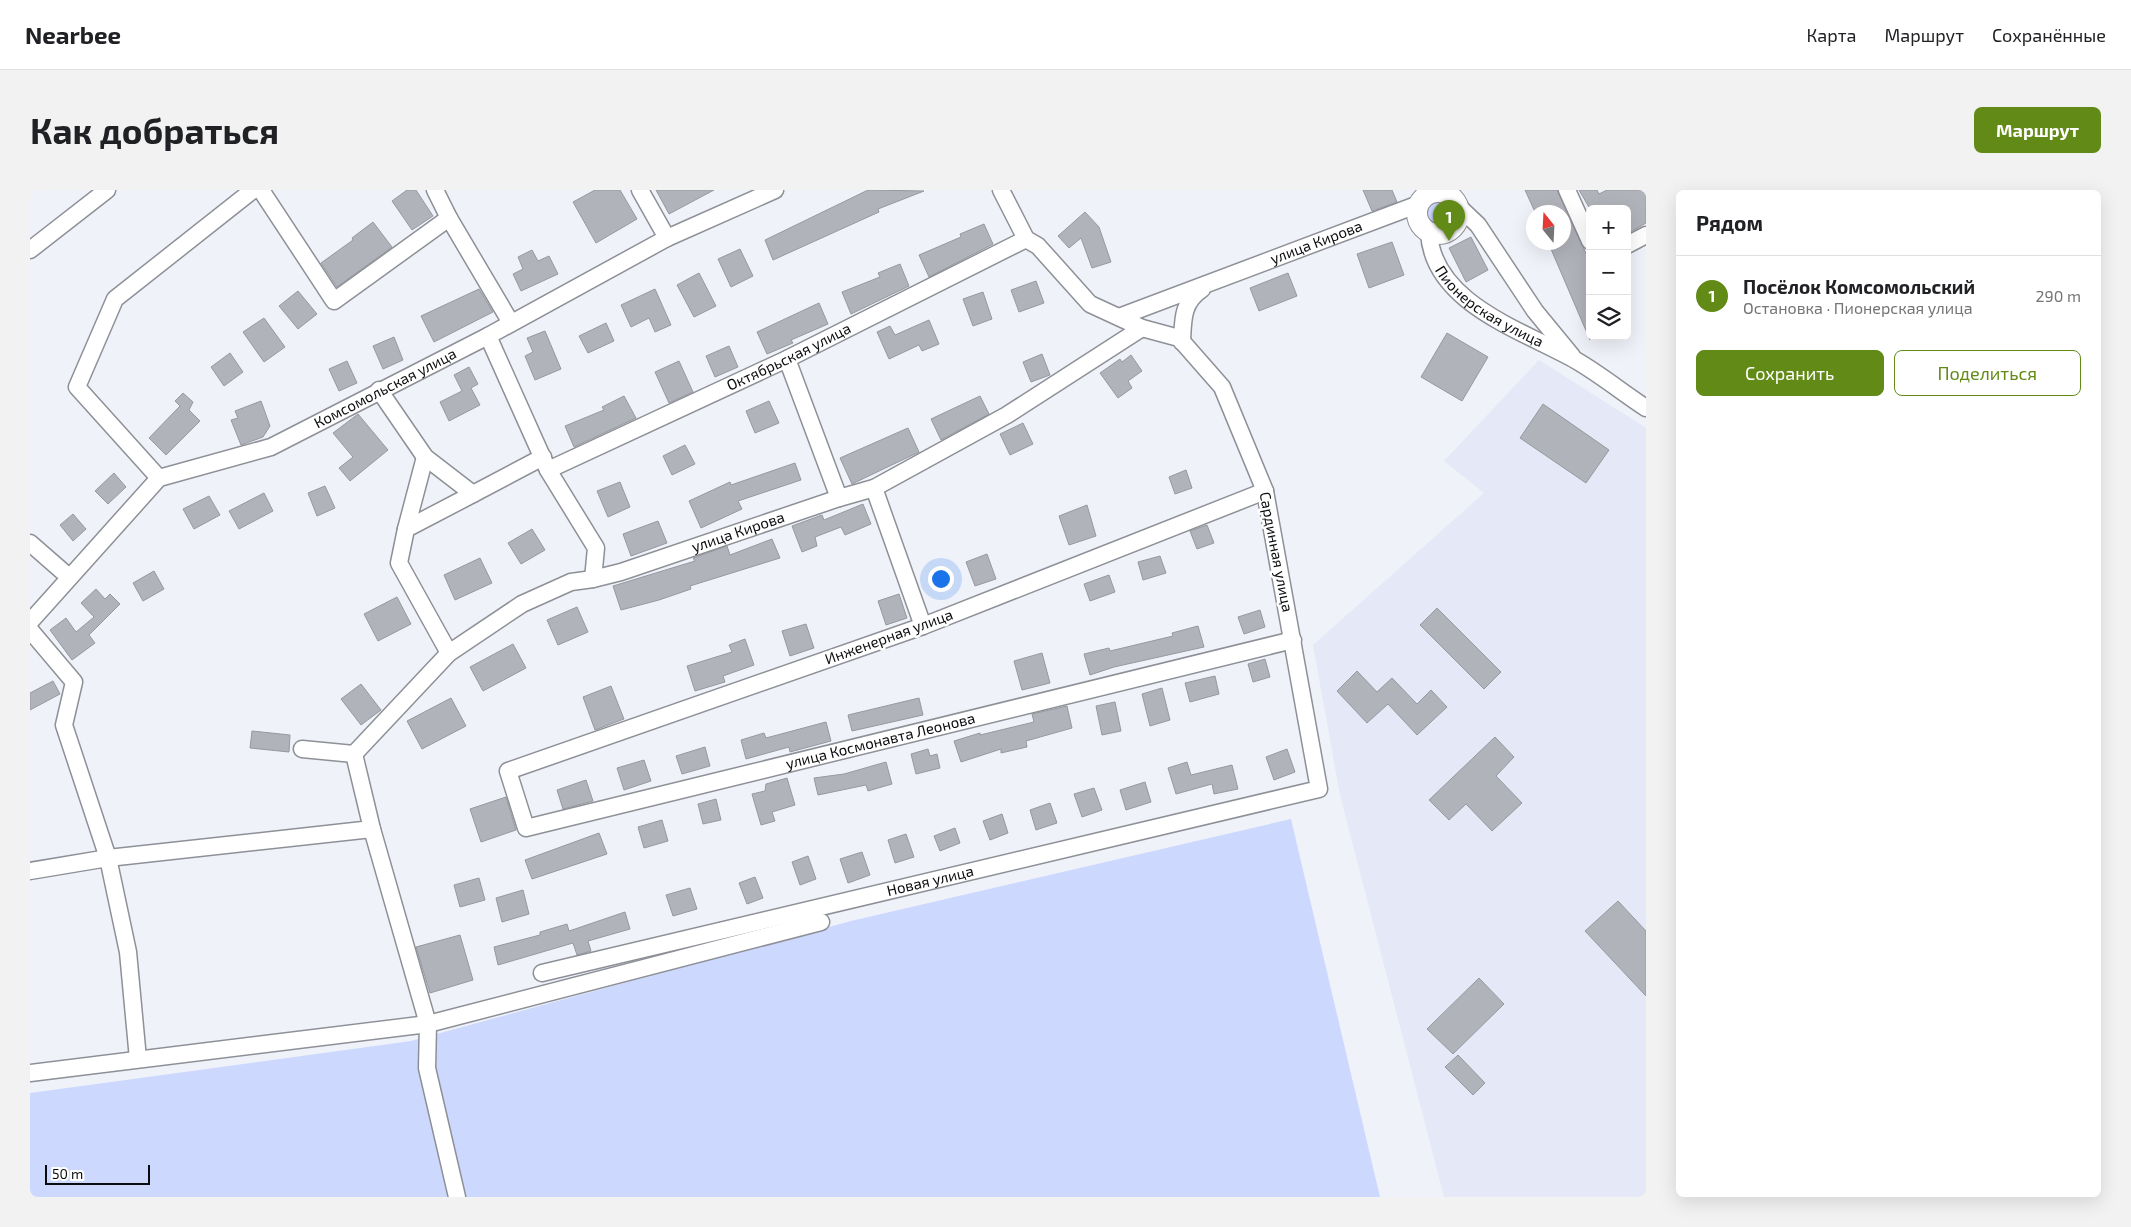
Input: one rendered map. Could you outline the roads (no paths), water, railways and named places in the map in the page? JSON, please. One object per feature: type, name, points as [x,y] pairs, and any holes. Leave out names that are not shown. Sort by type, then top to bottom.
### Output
[{"type":"street","points":[[30,250],[107,190]]},
{"type":"street","points":[[30,622],[159,478],[76,387],[115,299],[253,190]]},
{"type":"street","points":[[261,190],[334,301],[449,218]]},
{"type":"street","points":[[434,190],[511,323]]},
{"type":"street","points":[[640,190],[667,238]]},
{"type":"street","name":"Комсомольская улица","points":[[159,478],[271,447],[379,390],[488,336],[667,238],[775,190]]},
{"type":"street","name":"Сардинная улица","points":[[1001,190],[1026,239],[1038,246],[1090,304],[1142,328],[1179,338],[1222,387],[1265,492],[1319,790]]},
{"type":"street","points":[[1567,190],[1586,232]]},
{"type":"street","points":[[1429,232],[1445,233],[1452,229],[1459,214],[1439,196]]},
{"type":"street","name":"Пионерская улица","points":[[1577,361],[1535,311],[1478,225],[1439,196],[1418,220],[1429,232],[1429,243],[1435,260],[1450,285],[1470,302],[1577,361],[1646,408]]},
{"type":"street","name":"улица Кирова","points":[[1215,282],[1439,196]]},
{"type":"street","points":[[1631,243],[1646,235]]},
{"type":"street","name":"Октябрьская улица","points":[[406,529],[472,494],[787,359],[1026,239]]},
{"type":"street","points":[[1119,317],[1215,282]]},
{"type":"street","points":[[1182,342],[1184,316],[1191,296],[1215,282]]},
{"type":"street","name":"улица Кирова","points":[[354,754],[448,653],[522,604],[571,582],[593,579],[874,488],[1007,415],[1142,328]]},
{"type":"street","points":[[488,336],[546,463],[596,548],[593,579]]},
{"type":"street","points":[[787,359],[839,498]]},
{"type":"street","points":[[379,390],[425,457],[472,494]]},
{"type":"street","points":[[425,457],[406,529],[400,563],[448,653]]},
{"type":"street","points":[[874,488],[923,626]]},
{"type":"street","name":"Инженерная улица","points":[[508,771],[923,626],[1265,492]]},
{"type":"street","points":[[30,543],[69,577]]},
{"type":"street","points":[[30,630],[74,682],[64,725],[108,858],[128,952],[138,1060]]},
{"type":"street","name":"улица Космонавта Леонова","points":[[508,771],[526,828],[1293,640]]},
{"type":"street","points":[[302,749],[354,754],[372,829],[428,1024],[427,1068],[457,1197]]},
{"type":"street","name":"Новая улица","points":[[542,973],[1319,790]]},
{"type":"street","points":[[30,871],[108,858],[372,829]]},
{"type":"street","points":[[30,1073],[428,1024],[821,922]]},
{"type":"place","name":"Посёлок Комсомольский","points":[[1449,241]]}]
